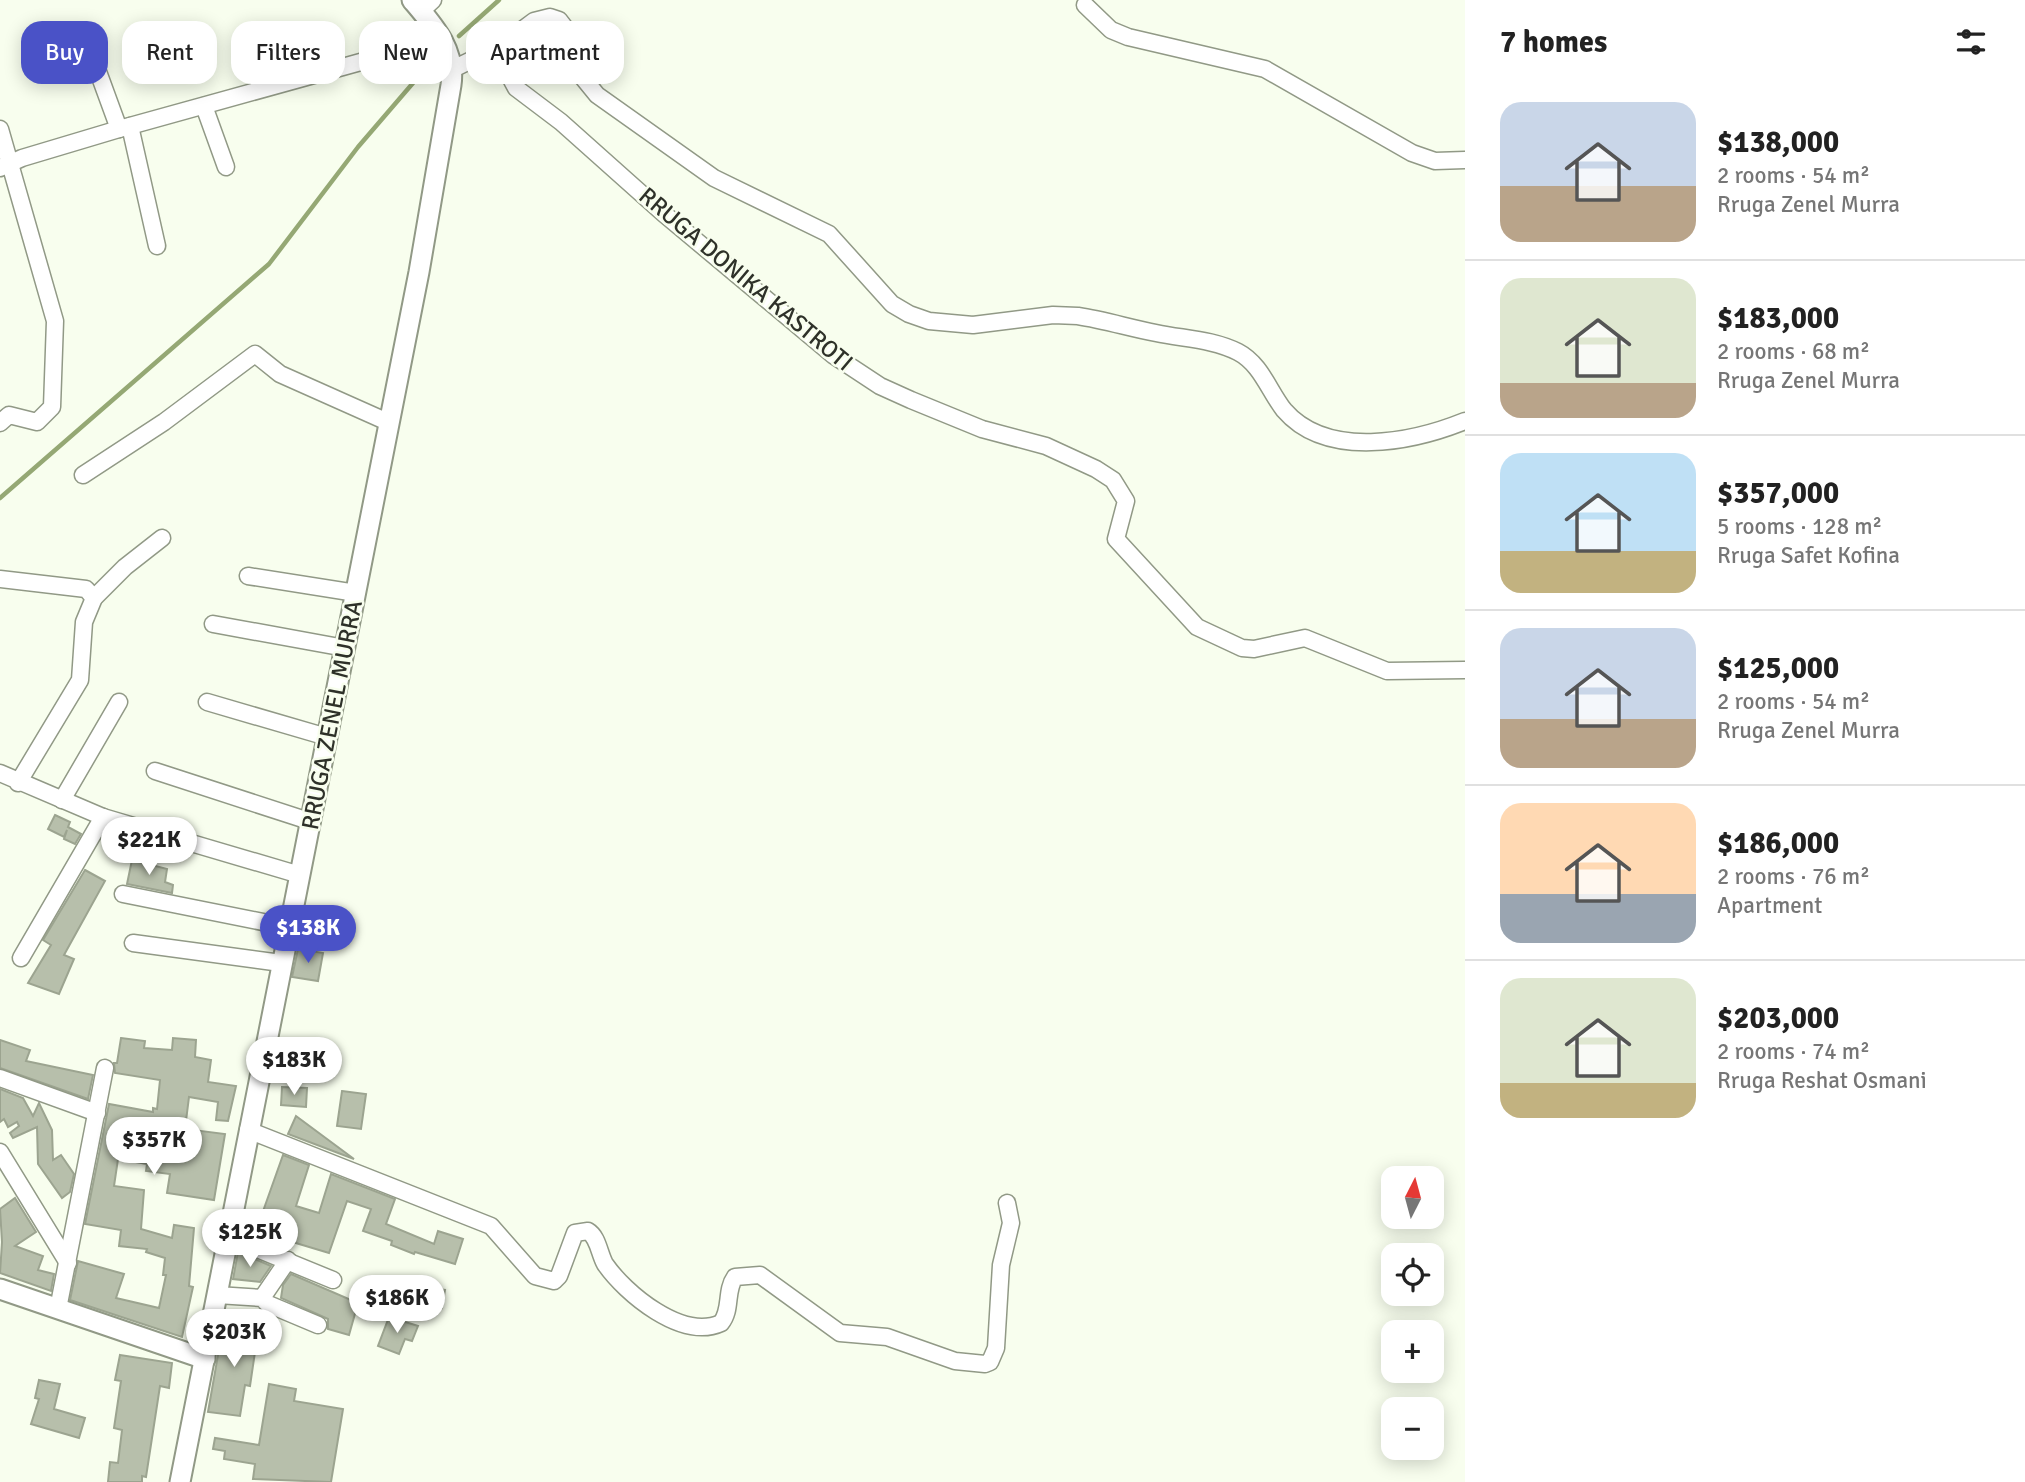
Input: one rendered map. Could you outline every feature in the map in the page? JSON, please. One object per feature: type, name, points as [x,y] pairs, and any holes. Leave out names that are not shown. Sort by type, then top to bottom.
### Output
[{"type":"main road","points":[[422,4],[430,21]]},
{"type":"main road","points":[[452,64],[453,69]]},
{"type":"main road","name":"RRUGA ZENEL MURRA","points":[[180,1482],[390,423],[453,69]]},
{"type":"main road","points":[[0,1289],[205,1359]]},
{"type":"street","points":[[1085,5],[1111,30],[1265,69],[1412,153],[1435,161],[1465,160]]},
{"type":"street","points":[[534,21],[550,17],[560,21]]},
{"type":"street","points":[[4,167],[22,158],[124,127],[359,62]]},
{"type":"street","points":[[453,69],[466,63]]},
{"type":"street","points":[[105,84],[124,127],[157,246]]},
{"type":"street","name":"RRUGA DONIKA KASTROTI","points":[[514,84],[833,355],[880,386],[911,400],[982,429],[1046,446],[1096,469],[1113,480],[1123,491],[1126,501],[1115,539],[1197,627],[1209,635],[1242,648],[1254,649],[1305,638],[1375,667],[1399,673],[1465,670]]},
{"type":"street","points":[[587,84],[597,95],[714,178],[829,234],[892,304],[909,314],[929,321],[973,325],[1053,315],[1078,316],[1224,345],[1253,364],[1284,410],[1296,421],[1311,430],[1339,438],[1396,440],[1465,421]]},
{"type":"street","points":[[204,106],[226,167]]},
{"type":"street","points":[[0,129],[4,167],[55,321],[53,398],[48,414],[37,422],[9,415],[0,422]]},
{"type":"street","points":[[83,475],[164,422],[255,354],[280,374],[390,423]]},
{"type":"street","points":[[18,783],[80,680],[84,622],[94,597],[125,567],[162,538]]},
{"type":"street","points":[[248,576],[356,593]]},
{"type":"street","points":[[0,579],[86,589],[94,597]]},
{"type":"street","points":[[213,624],[345,648]]},
{"type":"street","points":[[62,800],[118,702]]},
{"type":"street","points":[[207,702],[327,737]]},
{"type":"street","points":[[155,771],[312,822]]},
{"type":"street","points":[[0,773],[18,783],[103,817],[300,875]]},
{"type":"street","points":[[21,957],[103,817]]},
{"type":"street","points":[[123,894],[288,927]]},
{"type":"street","points":[[133,943],[281,963]]},
{"type":"street","points":[[58,1309],[105,1068]]},
{"type":"street","points":[[0,1078],[97,1113]]},
{"type":"street","points":[[248,1130],[491,1226],[535,1276],[545,1280],[554,1281],[559,1276],[575,1233],[588,1230],[593,1234],[600,1255],[615,1276],[653,1311],[670,1319],[708,1327],[721,1323],[727,1312],[731,1283],[735,1277],[760,1275],[840,1334],[887,1337],[936,1355],[975,1364],[990,1362],[996,1348],[1002,1265],[1011,1217],[1007,1203]]},
{"type":"street","points":[[0,1152],[68,1263]]},
{"type":"street","points":[[228,1237],[333,1280]]},
{"type":"street","points":[[262,1298],[288,1260]]},
{"type":"street","points":[[217,1295],[262,1298],[268,1304],[318,1325]]},
{"type":"building","points":[[55,815],[70,822],[68,827],[81,834],[75,844],[64,839],[67,830],[64,837],[48,829]]},
{"type":"building","points":[[132,860],[167,869],[165,882],[173,885],[172,893],[127,884]]},
{"type":"building","points":[[85,870],[105,881],[64,955],[74,959],[59,994],[28,983],[51,945],[43,940]]},
{"type":"building","points":[[298,949],[323,953],[318,981],[292,977]]},
{"type":"building","points":[[121,1038],[145,1041],[144,1048],[172,1050],[173,1038],[196,1040],[195,1057],[211,1060],[208,1082],[236,1086],[228,1121],[216,1120],[218,1102],[189,1097],[185,1129],[225,1134],[214,1200],[167,1193],[170,1174],[146,1171],[147,1164],[118,1159],[114,1186],[144,1190],[141,1229],[172,1238],[174,1225],[194,1228],[189,1286],[193,1287],[182,1337],[70,1300],[78,1261],[124,1274],[116,1298],[159,1308],[166,1275],[163,1275],[165,1258],[146,1252],[147,1249],[119,1246],[121,1230],[85,1224],[109,1104],[153,1112],[153,1108],[157,1109],[160,1080],[115,1073],[114,1063],[117,1063]]},
{"type":"building","points":[[0,1040],[30,1050],[26,1061],[93,1075],[88,1099],[0,1068]]},
{"type":"building","points":[[282,1087],[307,1088],[306,1107],[281,1105]]},
{"type":"building","points":[[0,1089],[23,1098],[33,1116],[39,1103],[52,1130],[53,1160],[61,1155],[74,1174],[70,1192],[62,1198],[38,1164],[37,1127],[13,1138],[10,1133],[19,1126],[17,1122],[8,1127],[4,1119],[0,1122]]},
{"type":"building","points":[[342,1091],[366,1094],[361,1129],[337,1126]]},
{"type":"building","points":[[296,1116],[354,1159],[288,1134]]},
{"type":"building","points":[[283,1155],[309,1165],[296,1206],[319,1213],[331,1174],[395,1199],[386,1224],[434,1244],[438,1231],[463,1239],[455,1264],[415,1252],[414,1254],[391,1245],[392,1241],[363,1231],[371,1209],[347,1201],[329,1253],[256,1231]]},
{"type":"building","points":[[15,1198],[36,1232],[15,1246],[43,1256],[38,1270],[54,1274],[51,1291],[0,1273],[0,1209]]},
{"type":"building","points":[[238,1252],[271,1266],[260,1282],[233,1279]]},
{"type":"building","points":[[291,1274],[358,1303],[349,1335],[328,1329],[328,1319],[281,1298],[283,1285]]},
{"type":"building","points":[[426,1288],[445,1290],[442,1308],[423,1305]]},
{"type":"building","points":[[242,1316],[260,1318],[250,1386],[245,1385],[240,1416],[208,1412],[221,1338],[238,1342]]},
{"type":"building","points":[[389,1317],[418,1326],[412,1341],[405,1339],[399,1354],[378,1346]]},
{"type":"building","points":[[120,1355],[172,1363],[169,1388],[160,1386],[146,1477],[142,1476],[142,1482],[108,1482],[110,1462],[118,1463],[122,1430],[114,1428],[121,1381],[115,1380]]},
{"type":"building","points":[[39,1380],[60,1384],[54,1409],[85,1418],[79,1438],[31,1424],[39,1399],[35,1398]]},
{"type":"building","points":[[269,1384],[296,1389],[294,1401],[343,1409],[331,1482],[253,1479],[255,1464],[224,1459],[225,1451],[213,1449],[215,1438],[259,1445]]},
{"type":"waterway","points":[[459,36],[499,0]]},
{"type":"waterway","points":[[0,498],[269,264],[358,147],[412,84]]}]
